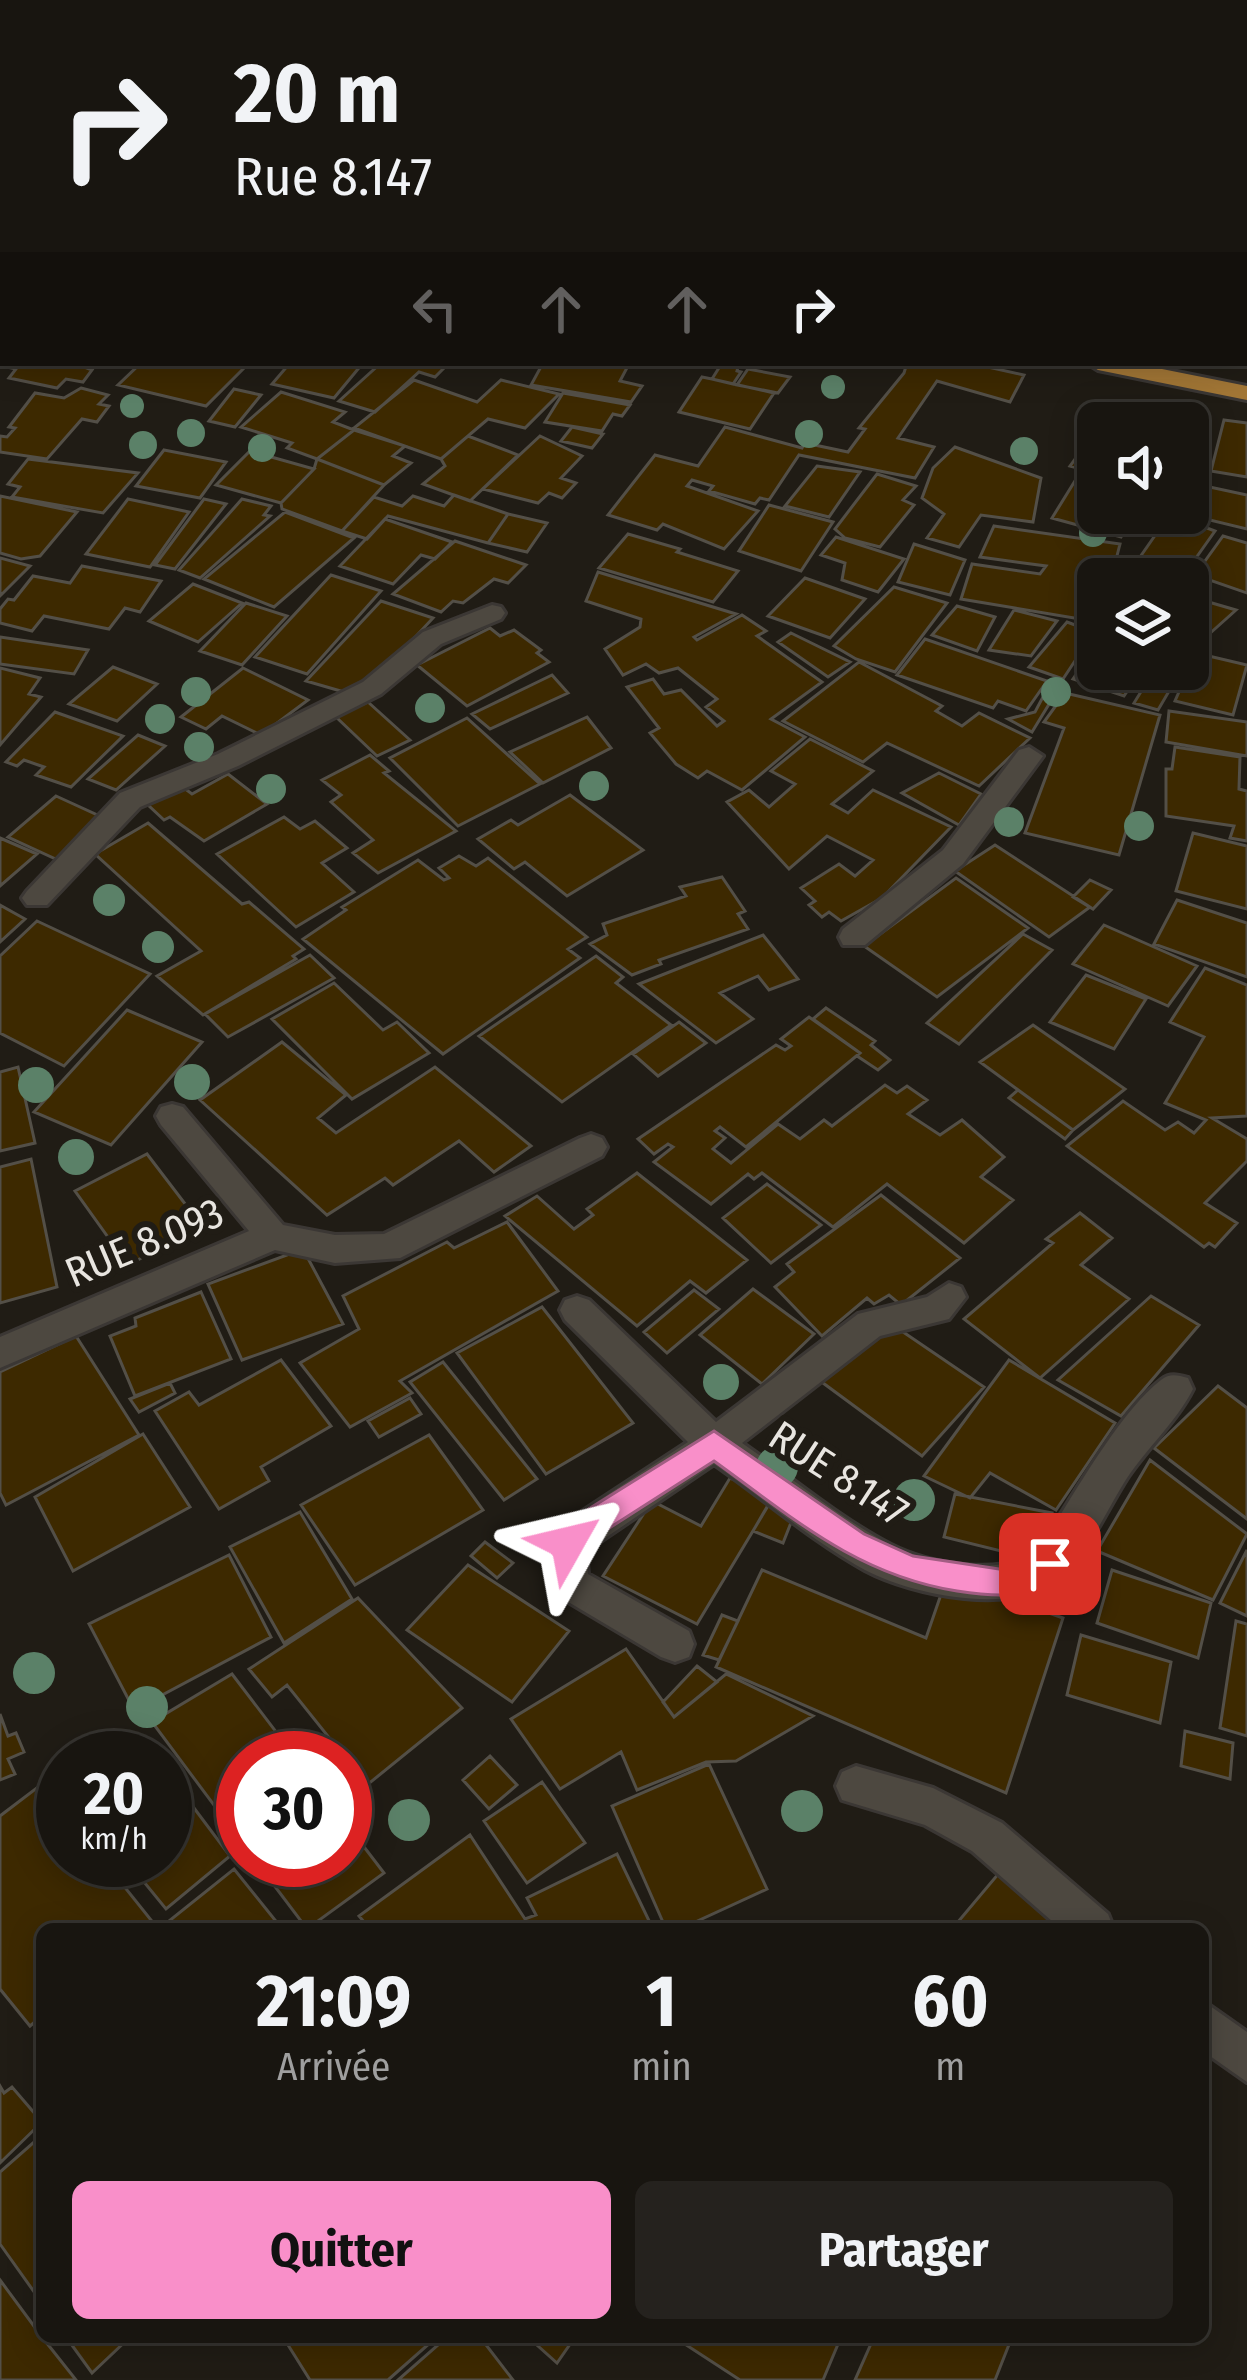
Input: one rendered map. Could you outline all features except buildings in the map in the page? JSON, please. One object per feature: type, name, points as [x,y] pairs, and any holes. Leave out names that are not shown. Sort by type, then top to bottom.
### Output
[{"type":"main road","points":[[1120,366],[1247,393]]},
{"type":"street","points":[[37,898],[130,800],[228,760],[372,688],[432,638],[492,613]]},
{"type":"street","points":[[854,937],[919,893],[960,854],[1030,756]]},
{"type":"street","points":[[172,1116],[273,1236]]},
{"type":"street","name":"RUE 8.093","points":[[0,1353],[273,1236],[335,1249],[388,1248],[591,1148]]},
{"type":"street","name":"RUE 8.147","points":[[949,1297],[937,1310],[870,1324],[714,1444],[879,1558],[910,1569],[1021,1582],[1038,1577],[1050,1564],[1139,1430],[1175,1390]]},
{"type":"street","points":[[577,1310],[714,1444],[578,1531],[568,1543],[565,1561],[573,1585],[675,1644]]},
{"type":"street","points":[[856,1786],[933,1808],[987,1837],[1087,1923]]},
{"type":"street","points":[[1209,2028],[1247,2060]]},
{"type":"route","points":[[568,1543],[578,1531],[714,1444],[879,1558],[910,1569],[999,1583],[1038,1577],[1050,1564]]}]
